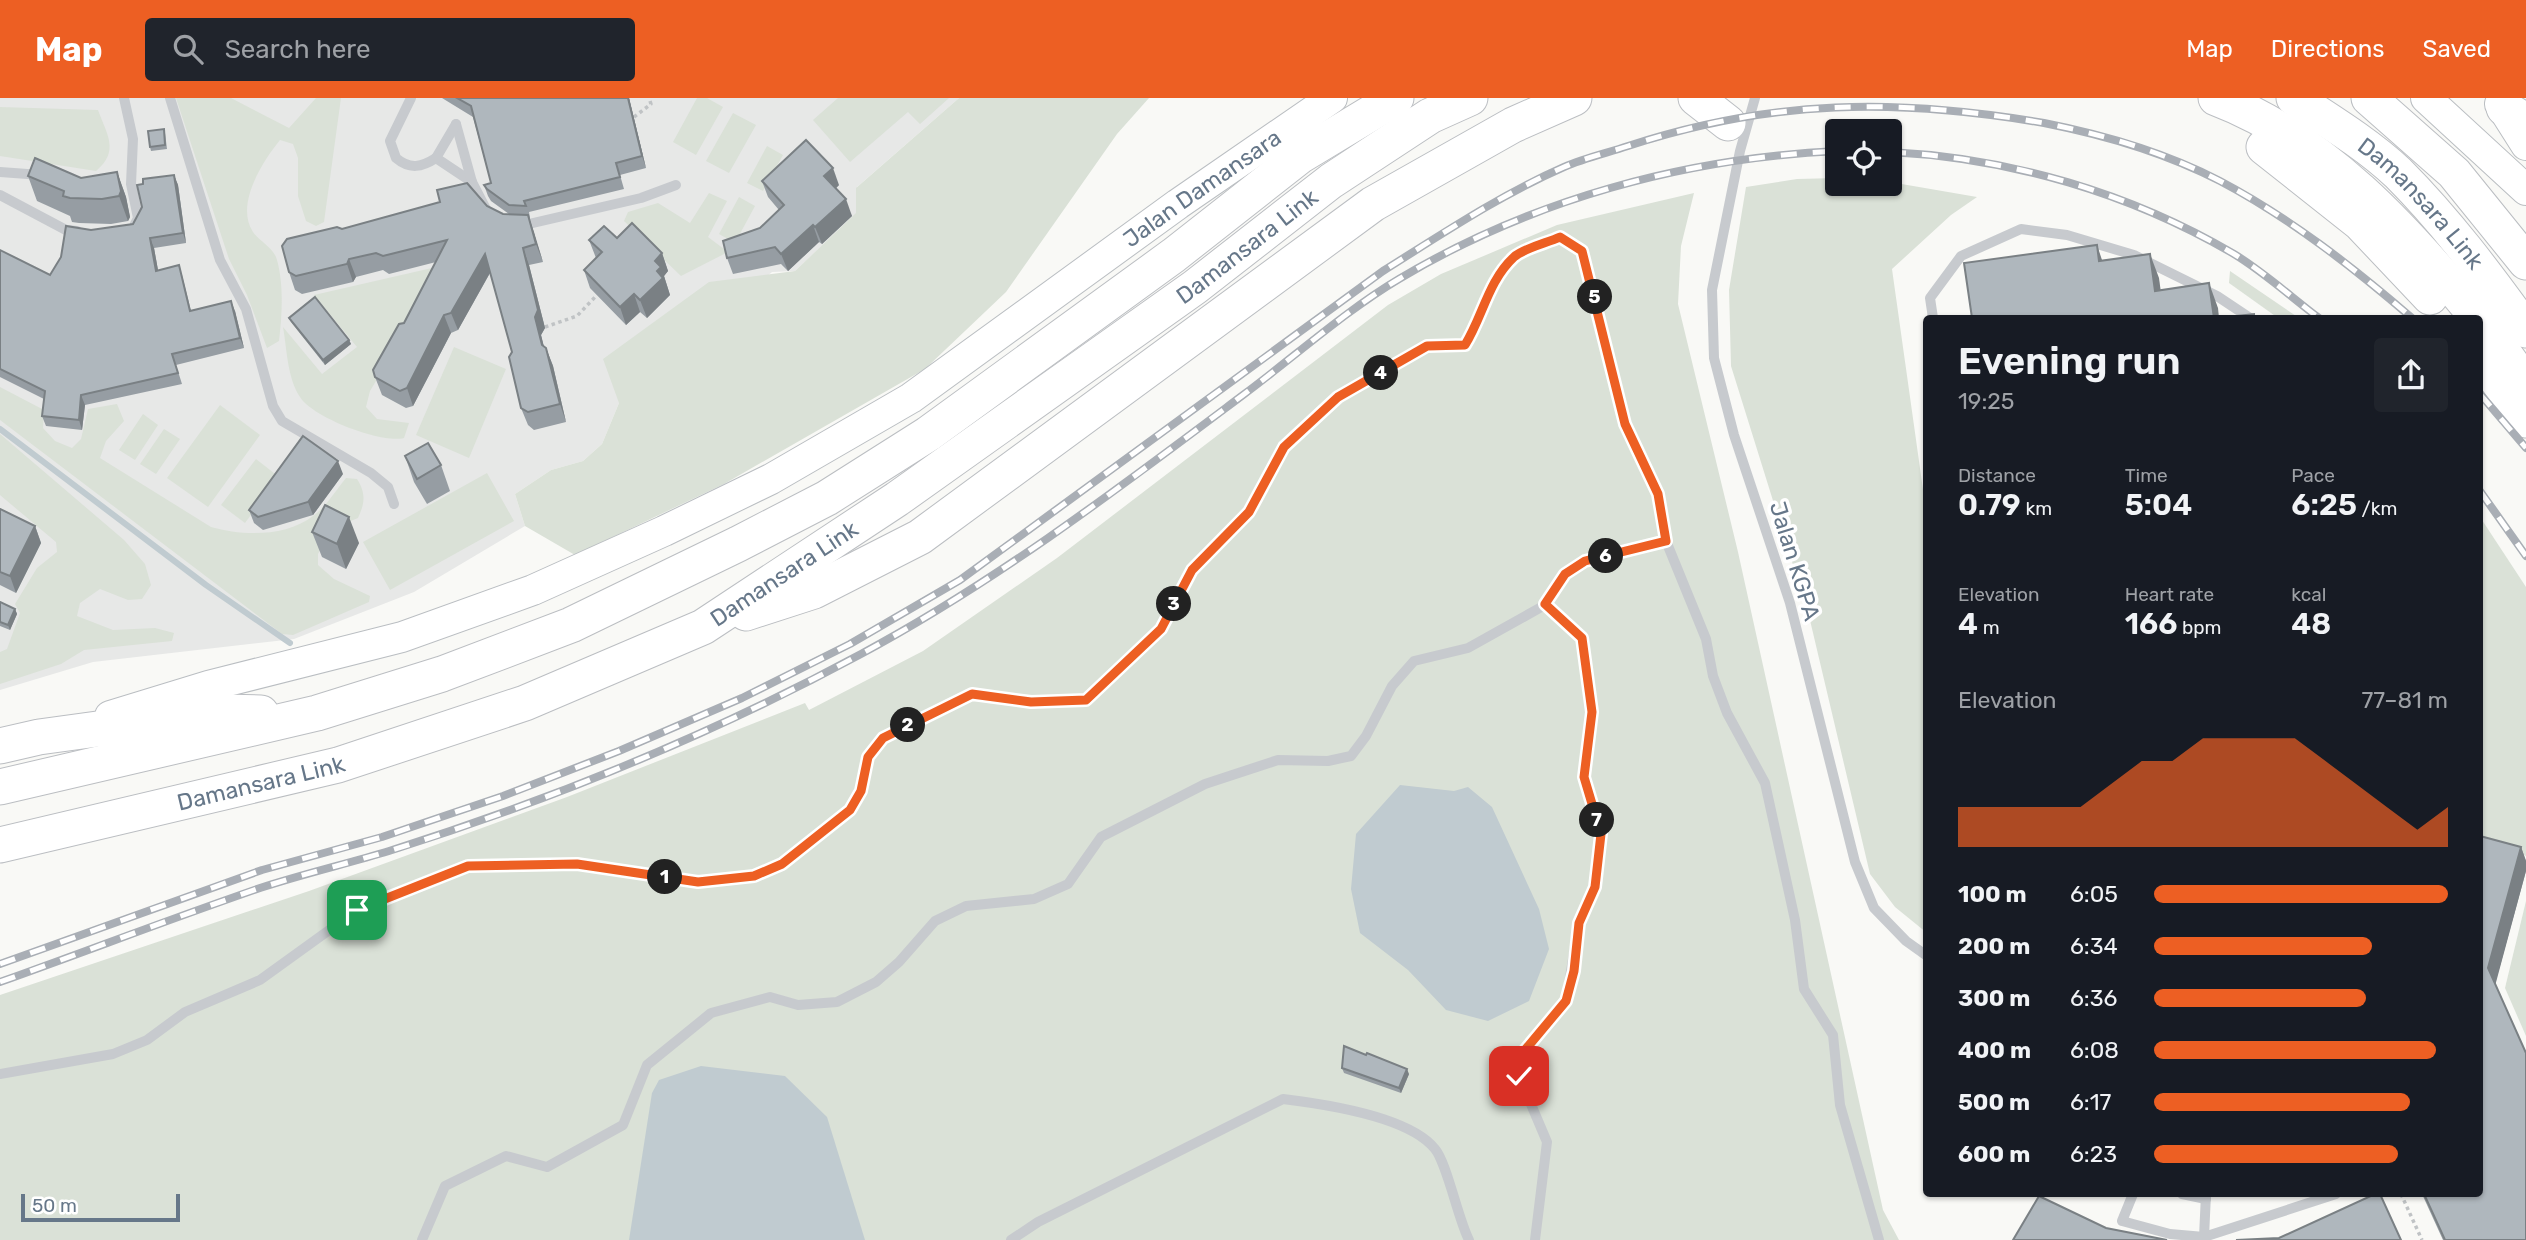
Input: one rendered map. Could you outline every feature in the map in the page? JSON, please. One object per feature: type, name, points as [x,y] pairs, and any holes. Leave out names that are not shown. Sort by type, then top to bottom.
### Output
[{"type":"highway","name":"Damansara Link","points":[[0,787],[317,713],[442,674],[571,625],[827,498],[928,434],[1174,255],[1300,156],[1396,98]]},
{"type":"highway","name":"Damansara Link","points":[[0,845],[338,765],[526,703],[703,627],[897,499],[1195,287],[1331,181],[1430,116],[1470,98]]},
{"type":"highway","points":[[703,627],[814,591],[920,537],[1373,204],[1501,132],[1574,98]]},
{"type":"highway","points":[[2196,98],[2278,157],[2360,223],[2446,315]]},
{"type":"highway","points":[[2216,98],[2278,130],[2338,173],[2414,242],[2476,315]]},
{"type":"highway","name":"Damansara Link","points":[[2294,98],[2346,132],[2397,173],[2484,271],[2526,330]]},
{"type":"highway","name":"Damansara Link","points":[[2369,98],[2454,173],[2526,262]]},
{"type":"highway","points":[[2483,325],[2526,384]]},
{"type":"highway","points":[[2483,362],[2526,420]]},
{"type":"highway","points":[[0,746],[39,737],[220,712],[317,713]]},
{"type":"main road","points":[[1178,204],[1317,98]]},
{"type":"main road","name":"Jalan Damansara","points":[[39,737],[208,686],[402,637],[557,579],[771,479],[911,398],[1178,204],[1332,98]]},
{"type":"main road","points":[[2426,98],[2526,190]]},
{"type":"main road","points":[[2507,109],[2526,145]]},
{"type":"lane","points":[[120,231],[133,228],[138,218],[131,184],[133,139],[124,98]]},
{"type":"lane","points":[[170,98],[220,260],[246,309],[274,406],[282,421],[372,473],[388,487],[394,504]]},
{"type":"lane","name":"Jalan KGPA","points":[[1755,98],[1722,120],[1712,290],[1714,359],[1734,435],[1790,603],[1855,862],[1874,908],[1906,941],[1923,953]]},
{"type":"lane","points":[[408,99],[394,129],[391,150],[396,158],[410,167],[418,167],[436,158],[456,124],[472,182],[499,220],[513,227],[529,226],[641,198],[676,186]]},
{"type":"lane","points":[[436,158],[472,182]]},
{"type":"lane","points":[[0,172],[49,176]]},
{"type":"lane","points":[[117,183],[131,184]]},
{"type":"lane","points":[[0,195],[66,230],[89,232]]},
{"type":"lane","points":[[1933,315],[1930,298],[1961,256],[2021,229],[2067,235],[2134,255],[2217,296],[2246,315]]},
{"type":"lane","points":[[0,1074],[113,1054],[148,1040],[185,1012],[260,980],[357,910],[468,866],[577,864],[698,882],[754,876],[782,864],[850,810],[861,791],[868,757],[883,738],[972,694],[1031,702],[1086,700],[1161,629],[1192,570],[1249,512],[1284,447],[1338,397],[1416,352],[1427,346],[1465,345],[1476,328],[1490,288],[1515,256],[1560,237],[1582,251],[1625,424],[1658,494],[1666,541],[1706,639],[1713,676],[1727,713],[1765,783],[1795,920],[1804,989],[1833,1035],[1840,1105],[1879,1240]]},
{"type":"lane","points":[[422,1240],[445,1186],[506,1156],[547,1167],[623,1125],[647,1065],[711,1013],[770,996],[798,1005],[836,1002],[876,982],[899,962],[935,921],[967,905],[1034,898],[1069,884],[1101,837],[1205,784],[1278,760],[1328,761],[1351,756],[1366,736],[1392,686],[1414,661],[1468,648],[1545,604],[1565,574],[1585,561],[1666,541]]},
{"type":"lane","points":[[1535,1240],[1547,1142],[1519,1076],[1520,1056],[1566,1001],[1574,971],[1579,923],[1595,887],[1601,834],[1584,777],[1592,712],[1582,638],[1545,604]]},
{"type":"lane","points":[[1011,1240],[1038,1222],[1283,1099],[1325,1104],[1401,1124],[1436,1149],[1469,1240]]},
{"type":"lane","points":[[2132,1197],[2122,1222],[2169,1234],[2204,1237],[2327,1197]]},
{"type":"lane","points":[[2204,1237],[2206,1197]]},
{"type":"path","points":[[634,117],[651,104],[649,98]]},
{"type":"path","points":[[545,327],[577,316],[597,295]]},
{"type":"path","points":[[2402,1197],[2423,1240]]},
{"type":"shaded area","points":[[0,98],[959,98],[857,187],[857,213],[795,271],[772,272],[619,403],[602,444],[583,461],[551,470],[515,494],[525,526],[414,592],[294,639],[93,662],[0,690]]},
{"type":"shaded area","points":[[176,98],[231,98],[289,128],[316,98],[341,98],[324,222],[316,226],[306,221],[298,196],[298,158],[293,144],[280,140],[259,172],[249,197],[248,221],[253,232],[275,256],[281,280],[279,341],[267,348],[247,295],[229,259]]},
{"type":"shaded area","points":[[697,98],[707,98],[723,107],[696,155],[673,142]]},
{"type":"shaded area","points":[[838,98],[949,98],[920,124],[908,112],[850,162],[813,120]]},
{"type":"shaded area","points":[[959,98],[1149,98],[1117,134],[1006,292],[925,369],[724,484],[575,555],[525,526],[515,494],[551,470],[583,461],[602,444],[619,403],[603,359],[709,282],[795,271],[856,213],[856,188]]},
{"type":"shaded area","points":[[0,107],[98,110],[108,135],[108,157],[96,171],[0,156]]},
{"type":"shaded area","points":[[733,113],[756,125],[729,173],[706,161]]},
{"type":"shaded area","points":[[767,146],[783,155],[763,191],[747,183]]},
{"type":"shaded area","points":[[1825,178],[1825,196],[1902,196],[1902,184],[1977,197],[1951,215],[1892,269],[1923,490],[1923,930],[1895,907],[1870,874],[1809,616],[1731,366],[1729,290],[1746,187],[1797,179]]},
{"type":"shaded area","points":[[709,193],[727,201],[708,237],[728,252],[681,276],[624,221],[628,212],[658,203],[690,223]]},
{"type":"shaded area","points":[[1694,193],[1681,246],[1678,304],[1738,552],[1883,1210],[1899,1240],[0,1240],[0,995],[309,891],[567,797],[805,703],[809,710],[923,651],[1057,558],[1388,305],[1441,274],[1557,225]]},
{"type":"shaded area","points":[[739,197],[755,206],[735,243],[719,234]]},
{"type":"shaded area","points":[[445,265],[370,391],[366,407],[377,419],[409,423],[404,438],[393,439],[364,433],[332,420],[307,405],[292,381],[283,327],[322,374],[357,347],[314,295]]},
{"type":"shaded area","points":[[2230,271],[2295,315],[2274,315],[2229,283]]},
{"type":"shaded area","points":[[454,347],[506,369],[469,458],[416,435]]},
{"type":"shaded area","points":[[0,387],[44,410],[43,428],[55,441],[72,448],[81,439],[88,409],[117,404],[124,421],[106,441],[100,458],[211,527],[250,533],[290,528],[318,512],[346,478],[357,479],[364,498],[358,518],[331,529],[318,554],[318,565],[334,579],[370,596],[369,602],[293,635],[282,634],[0,420]]},
{"type":"shaded area","points":[[220,405],[260,435],[208,507],[167,478]]},
{"type":"shaded area","points":[[143,414],[158,425],[135,460],[119,450]]},
{"type":"shaded area","points":[[164,429],[180,439],[156,474],[140,464]]},
{"type":"shaded area","points":[[0,434],[124,540],[145,564],[151,585],[142,599],[128,600],[100,589],[80,603],[77,616],[113,630],[155,628],[174,633],[172,641],[84,650],[61,664],[0,684],[0,652],[7,649],[20,613],[15,604],[37,568],[57,552],[56,542],[0,495]]},
{"type":"shaded area","points":[[256,459],[279,477],[245,523],[221,505]]},
{"type":"shaded area","points":[[487,473],[514,521],[390,590],[363,542]]},
{"type":"shaded area","points":[[2483,522],[2526,587],[2526,856],[2483,843]]},
{"type":"shaded area","points":[[1400,785],[1454,791],[1468,787],[1492,807],[1539,909],[1549,949],[1529,1001],[1488,1021],[1446,1010],[1408,970],[1360,933],[1351,889],[1356,834]]},
{"type":"shaded area","points":[[2526,901],[2526,1036],[2505,988]]},
{"type":"shaded area","points":[[701,1066],[785,1076],[827,1117],[865,1240],[629,1240],[652,1093],[659,1080]]},
{"type":"building","points":[[457,98],[628,98],[642,156],[616,163],[620,177],[524,201],[526,206],[509,205],[484,185],[491,183],[471,106]]},
{"type":"building","points":[[164,129],[165,145],[150,147],[148,131]]},
{"type":"building","points":[[806,140],[833,168],[824,176],[846,199],[781,254],[775,247],[727,258],[723,241],[760,228],[784,205],[762,181]]},
{"type":"building","points":[[35,158],[81,178],[117,172],[121,191],[119,196],[102,199],[63,196],[64,191],[28,176]]},
{"type":"building","points":[[174,175],[183,233],[150,238],[156,271],[179,265],[190,311],[231,301],[240,338],[172,354],[178,373],[81,395],[79,420],[42,416],[45,391],[0,369],[0,250],[50,275],[61,257],[66,226],[91,230],[133,224],[142,207],[137,185],[143,184],[143,179]]},
{"type":"building","points":[[467,183],[487,206],[503,214],[528,215],[536,244],[523,248],[538,310],[535,317],[560,404],[528,412],[521,408],[509,357],[512,352],[485,254],[451,313],[444,315],[407,388],[400,391],[375,377],[373,370],[399,324],[404,323],[447,240],[383,256],[376,253],[349,259],[347,264],[296,276],[289,272],[282,246],[287,239],[337,227],[342,229],[440,202],[437,190]]},
{"type":"building","points":[[632,223],[662,253],[655,261],[661,267],[657,271],[663,278],[640,300],[634,294],[620,307],[584,270],[602,252],[589,240],[604,226],[617,238]]},
{"type":"building","points":[[2097,245],[2099,261],[2150,254],[2155,291],[2209,283],[2214,315],[1972,315],[1964,263]]},
{"type":"building","points":[[315,297],[349,340],[323,360],[289,318]]},
{"type":"building","points":[[303,436],[338,461],[308,502],[258,517],[249,510]]},
{"type":"building","points":[[428,443],[441,465],[417,479],[405,456]]},
{"type":"building","points":[[325,505],[349,517],[337,544],[312,532]]},
{"type":"building","points":[[0,509],[35,526],[10,576],[0,572]]},
{"type":"building","points":[[0,602],[15,609],[8,625],[0,622]]},
{"type":"building","points":[[2483,837],[2521,847],[2488,968],[2526,1053],[2526,1240],[2445,1240],[2425,1197],[2483,1197]]},
{"type":"building","points":[[1344,1046],[1407,1069],[1399,1088],[1342,1068]]},
{"type":"building","points":[[2038,1197],[2041,1197],[2106,1228],[2167,1240],[2013,1240]]},
{"type":"building","points":[[2368,1197],[2381,1197],[2401,1240],[2236,1240],[2279,1238]]},
{"type":"waterway","points":[[0,429],[206,585],[290,643]]},
{"type":"railway","points":[[0,964],[262,870],[382,837],[503,796],[619,751],[742,698],[850,644],[960,580],[1383,271],[1472,216],[1540,178],[1572,164],[1681,130],[1784,111],[1886,107],[1990,115],[2089,133],[2177,161],[2246,195],[2320,244],[2408,315]]},
{"type":"railway","points":[[0,982],[260,888],[389,851],[570,788],[747,712],[804,684],[911,626],[1009,564],[1150,464],[1339,320],[1399,279],[1449,251],[1555,206],[1610,188],[1723,163],[1825,152]]},
{"type":"railway","points":[[1902,153],[1980,162],[2025,171],[2068,182],[2153,213],[2234,254],[2315,315]]},
{"type":"railway","points":[[2483,398],[2526,448]]},
{"type":"railway","points":[[2483,495],[2526,556]]},
{"type":"route","points":[[357,910],[468,866],[577,864],[698,882],[754,876],[782,864],[850,810],[861,791],[868,757],[883,738],[972,694],[1031,702],[1086,700],[1161,629],[1192,570],[1249,512],[1284,447],[1338,397],[1427,346],[1465,345],[1476,328],[1490,288],[1515,256],[1560,237],[1582,251],[1625,424],[1658,494],[1666,541],[1585,561],[1565,574],[1545,604],[1582,638],[1592,712],[1584,777],[1601,834],[1595,887],[1579,923],[1574,971],[1566,1001],[1520,1056],[1519,1076]]}]
